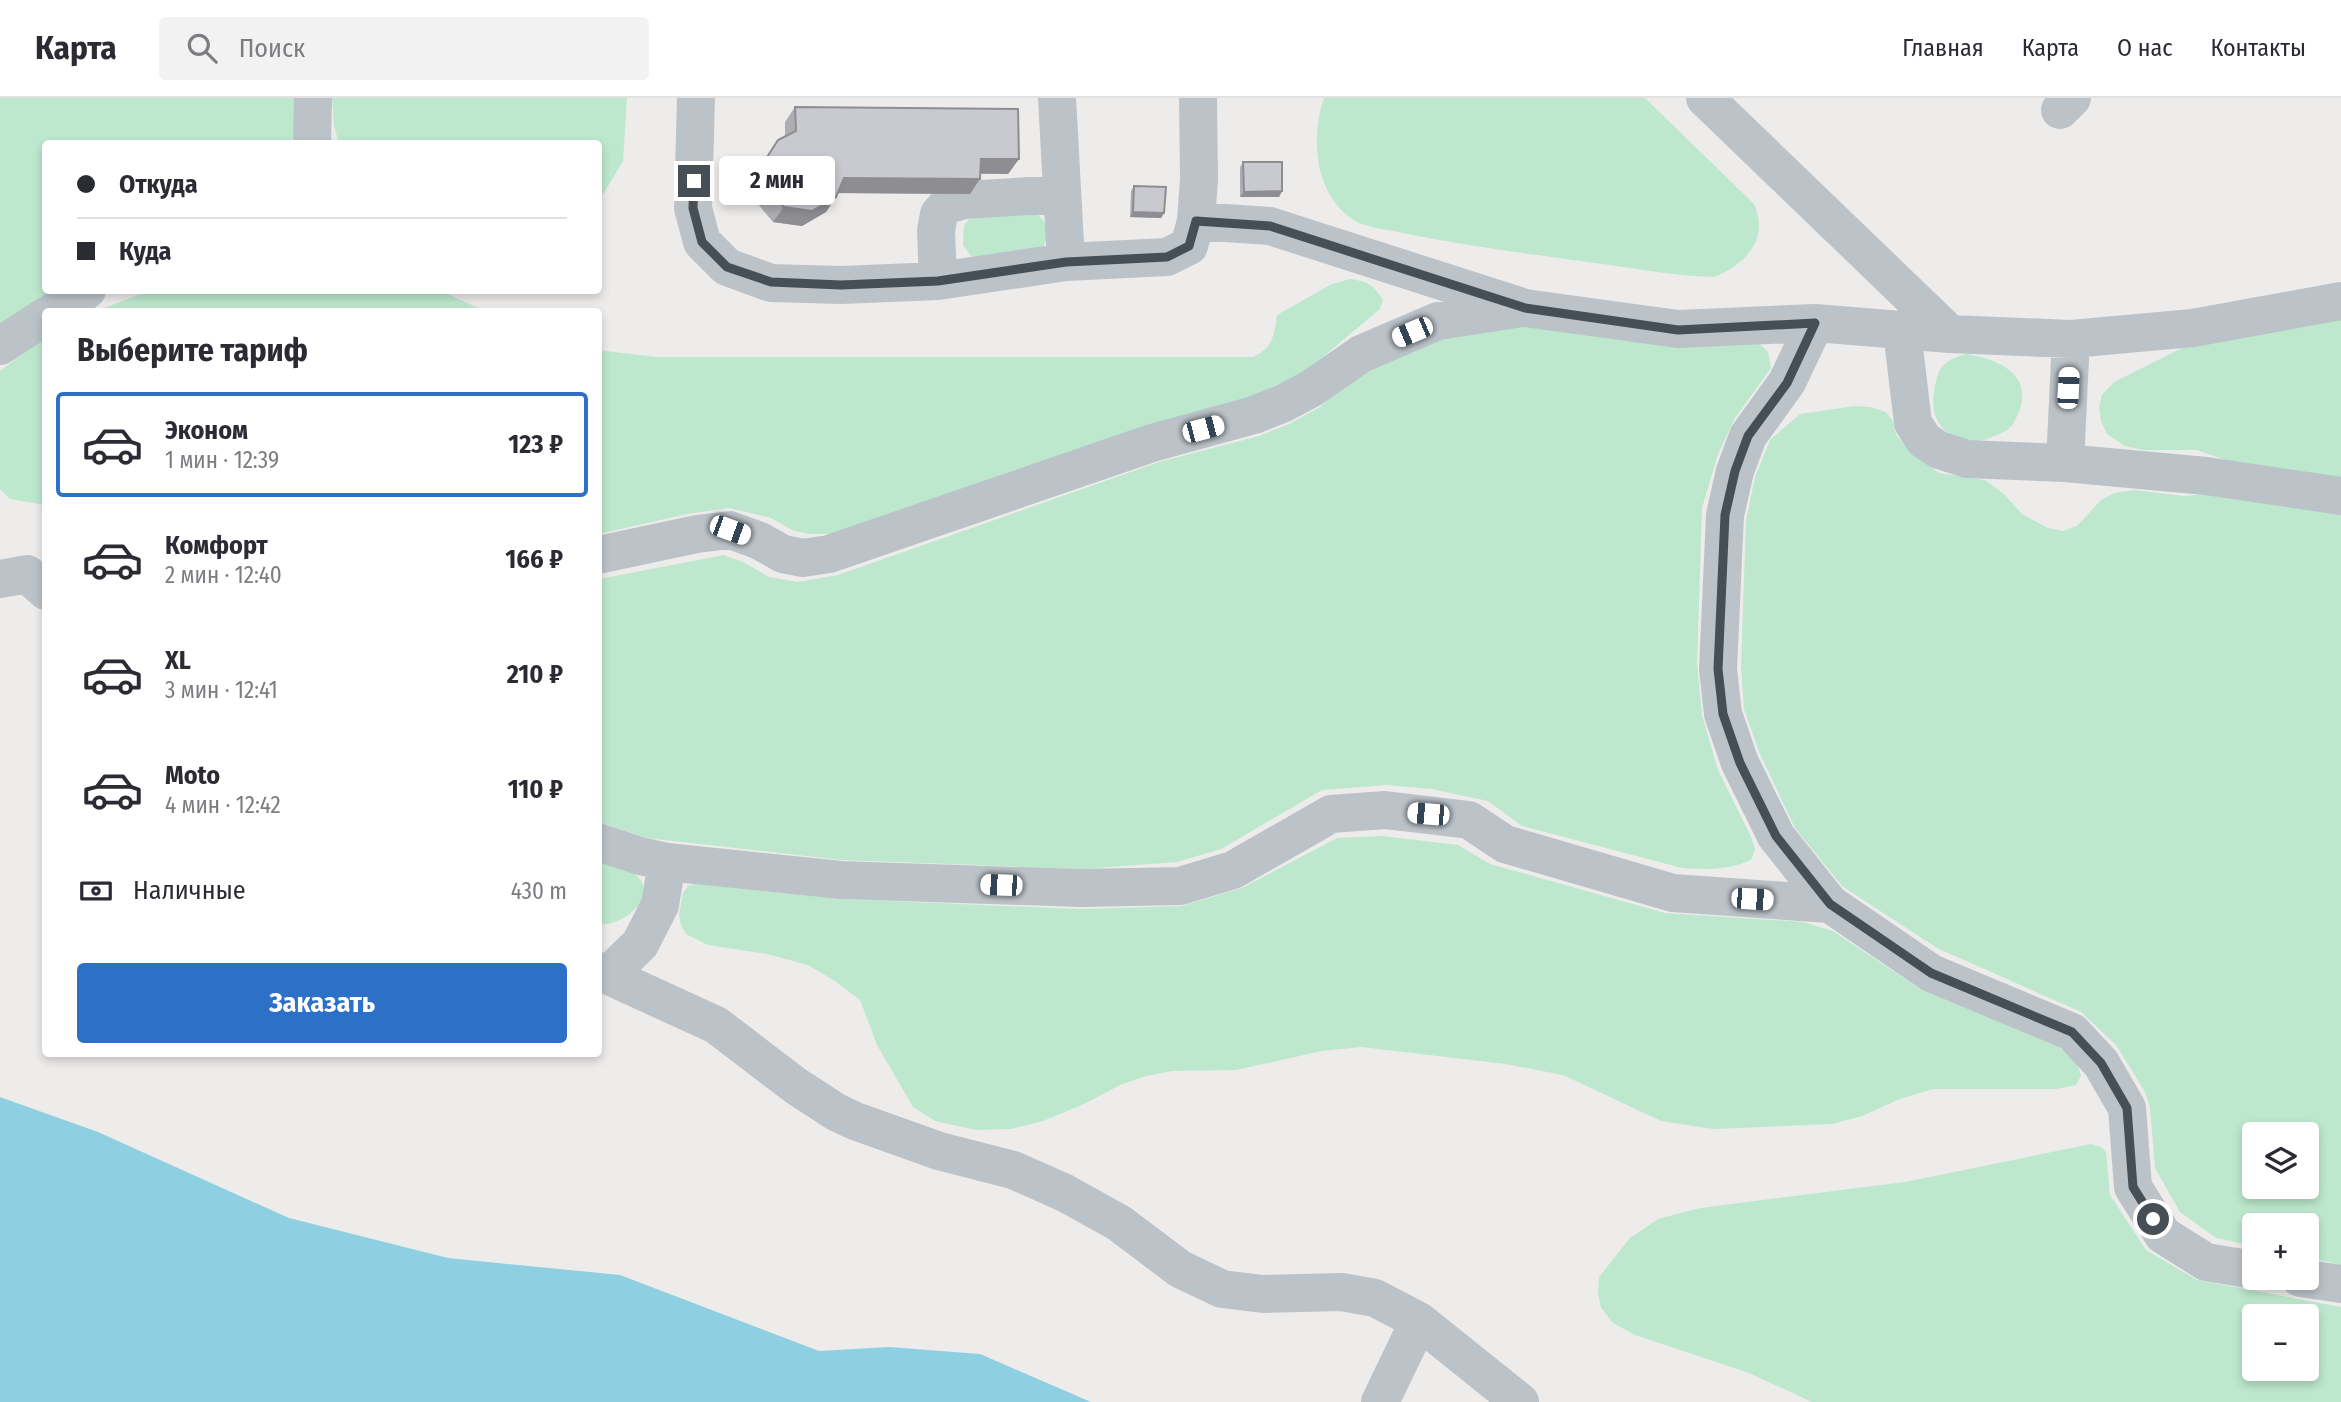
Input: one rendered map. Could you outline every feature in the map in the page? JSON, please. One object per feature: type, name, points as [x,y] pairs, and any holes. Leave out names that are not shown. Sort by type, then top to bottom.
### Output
[{"type":"lane","points":[[312,140],[313,98]]},
{"type":"lane","points":[[696,98],[693,208],[702,242],[727,267],[771,282],[841,285],[938,281],[1066,262],[1167,257],[1189,246],[1196,221],[1199,179],[1198,98]]},
{"type":"lane","points":[[1057,98],[1066,262]]},
{"type":"lane","points":[[1705,98],[1950,334]]},
{"type":"lane","points":[[938,281],[936,231],[939,214],[947,205],[964,200],[1062,194]]},
{"type":"lane","points":[[1196,221],[1270,226],[1525,308],[1678,330],[1815,323],[1902,331],[2071,339],[2193,328],[2341,301]]},
{"type":"lane","points":[[58,308],[81,294]]},
{"type":"lane","points":[[602,554],[697,534],[730,530],[760,541],[783,554],[803,558],[829,554],[1152,443],[1254,415],[1312,388],[1361,354],[1438,321],[1525,308]]},
{"type":"lane","points":[[0,346],[42,319]]},
{"type":"lane","points":[[1815,323],[1787,383],[1748,436],[1735,471],[1725,515],[1718,669],[1723,714],[1740,763],[1776,836],[1830,904],[1931,973],[2072,1032],[2101,1063],[2127,1108],[2133,1187],[2163,1235],[2206,1262],[2242,1268]]},
{"type":"lane","points":[[1902,331],[1913,423],[1924,440],[1939,450],[1968,459],[2065,463],[2231,479],[2341,496]]},
{"type":"lane","points":[[2065,463],[2071,339]]},
{"type":"lane","points":[[602,843],[667,862],[841,880],[1081,888],[1180,886],[1233,870],[1331,814],[1385,810],[1469,820],[1505,844],[1673,893],[1830,904]]},
{"type":"lane","points":[[667,862],[660,905],[640,944],[603,973],[716,1025],[796,1086],[836,1112],[939,1151],[1013,1170],[1066,1193],[1119,1223],[1180,1269],[1222,1289],[1263,1294],[1342,1292],[1375,1298],[1419,1321],[1520,1402]]},
{"type":"lane","points":[[2319,1281],[2341,1284]]},
{"type":"lane","points":[[1380,1402],[1419,1321]]},
{"type":"green space","points":[[0,98],[296,98],[295,132],[292,140],[42,140],[42,294],[50,294],[0,327]]},
{"type":"green space","points":[[332,98],[627,98],[623,161],[602,196],[602,140],[338,140]]},
{"type":"green space","points":[[1324,98],[1645,98],[1754,204],[1759,228],[1757,239],[1744,258],[1714,277],[1666,273],[1495,249],[1367,226],[1348,216],[1337,205],[1322,177],[1318,161],[1317,129]]},
{"type":"green space","points":[[1036,213],[1047,229],[1047,238],[1042,248],[979,259],[971,256],[963,245],[964,226],[969,219]]},
{"type":"green space","points":[[1350,279],[1366,283],[1373,287],[1383,300],[1380,309],[1305,372],[1245,400],[834,534],[794,531],[771,518],[729,508],[687,514],[602,533],[602,350],[656,357],[1253,357],[1269,345],[1277,315],[1332,284]]},
{"type":"green space","points":[[141,294],[448,294],[478,308],[104,308]]},
{"type":"green space","points":[[2341,316],[2341,482],[2225,460],[2197,450],[2143,450],[2125,446],[2107,434],[2099,407],[2102,395],[2114,382],[2186,346]]},
{"type":"green space","points":[[1431,317],[1755,340],[1768,352],[1771,368],[1735,418],[1718,454],[1702,508],[1697,664],[1702,715],[1718,770],[1751,837],[1755,849],[1751,860],[1717,869],[1682,868],[1522,826],[1488,801],[1432,789],[1387,785],[1322,790],[1221,849],[1177,862],[1084,869],[842,860],[647,838],[602,823],[602,578],[724,555],[769,577],[798,582],[838,575],[1159,462],[1259,436],[1289,424],[1320,407],[1369,361]]},
{"type":"green space","points":[[42,339],[42,504],[10,499],[0,489],[0,371]]},
{"type":"green space","points":[[1966,354],[1994,361],[2005,367],[2020,384],[2020,409],[2011,427],[1982,440],[1959,438],[1944,430],[1934,410],[1936,379],[1943,365]]},
{"type":"green space","points":[[1855,406],[1870,407],[1886,412],[1893,421],[1896,435],[1913,454],[1939,473],[1985,480],[2004,494],[2022,514],[2048,528],[2063,531],[2077,526],[2101,500],[2115,493],[2134,490],[2184,496],[2226,492],[2341,513],[2341,1265],[2319,1260],[2319,1213],[2242,1213],[2242,1243],[2216,1238],[2180,1212],[2155,1168],[2150,1107],[2144,1090],[2116,1045],[2081,1012],[1937,948],[1842,886],[1795,828],[1760,754],[1744,709],[1741,667],[1746,520],[1755,477],[1770,440],[1800,414]]},
{"type":"green space","points":[[1382,836],[1458,845],[1490,864],[1665,913],[1803,922],[1833,931],[1917,987],[2059,1047],[2077,1063],[2081,1076],[2076,1085],[2056,1089],[1933,1089],[1900,1099],[1862,1116],[1832,1124],[1714,1129],[1661,1121],[1563,1075],[1505,1064],[1361,1047],[1322,1051],[1236,1070],[1172,1071],[1146,1076],[1120,1085],[1043,1121],[1011,1129],[976,1130],[935,1121],[913,1107],[877,1045],[860,1000],[835,981],[808,965],[767,954],[708,945],[686,934],[679,915],[683,893],[688,886],[695,884],[840,899],[1081,909],[1182,906],[1242,888],[1337,838]]},
{"type":"green space","points":[[602,862],[636,875],[644,889],[635,909],[615,922],[602,924]]},
{"type":"green space","points":[[2091,1144],[2101,1147],[2106,1152],[2110,1195],[2146,1250],[2197,1280],[2341,1307],[2341,1402],[1812,1402],[1749,1373],[1635,1335],[1613,1323],[1601,1308],[1599,1277],[1630,1238],[1658,1219],[1700,1208],[1905,1182]]},
{"type":"water","points":[[0,1097],[98,1132],[289,1218],[448,1258],[620,1275],[819,1351],[889,1347],[980,1354],[1091,1402],[0,1402]]},
{"type":"building","points":[[795,107],[1018,109],[1019,159],[981,159],[980,179],[844,178],[836,197],[812,211],[784,207],[767,188],[764,162],[778,140],[796,131]]},
{"type":"building","points":[[1243,162],[1282,162],[1282,191],[1244,192]]},
{"type":"building","points":[[1134,186],[1166,187],[1164,213],[1133,212]]},
{"type":"route","points":[[694,181],[693,208],[702,242],[727,267],[771,282],[841,285],[938,281],[1066,262],[1167,257],[1189,246],[1196,221],[1270,226],[1525,308],[1678,330],[1815,323],[1787,383],[1748,436],[1735,471],[1725,515],[1718,669],[1723,714],[1740,763],[1776,836],[1830,904],[1931,973],[2072,1032],[2101,1063],[2127,1108],[2133,1187],[2153,1219]]}]
